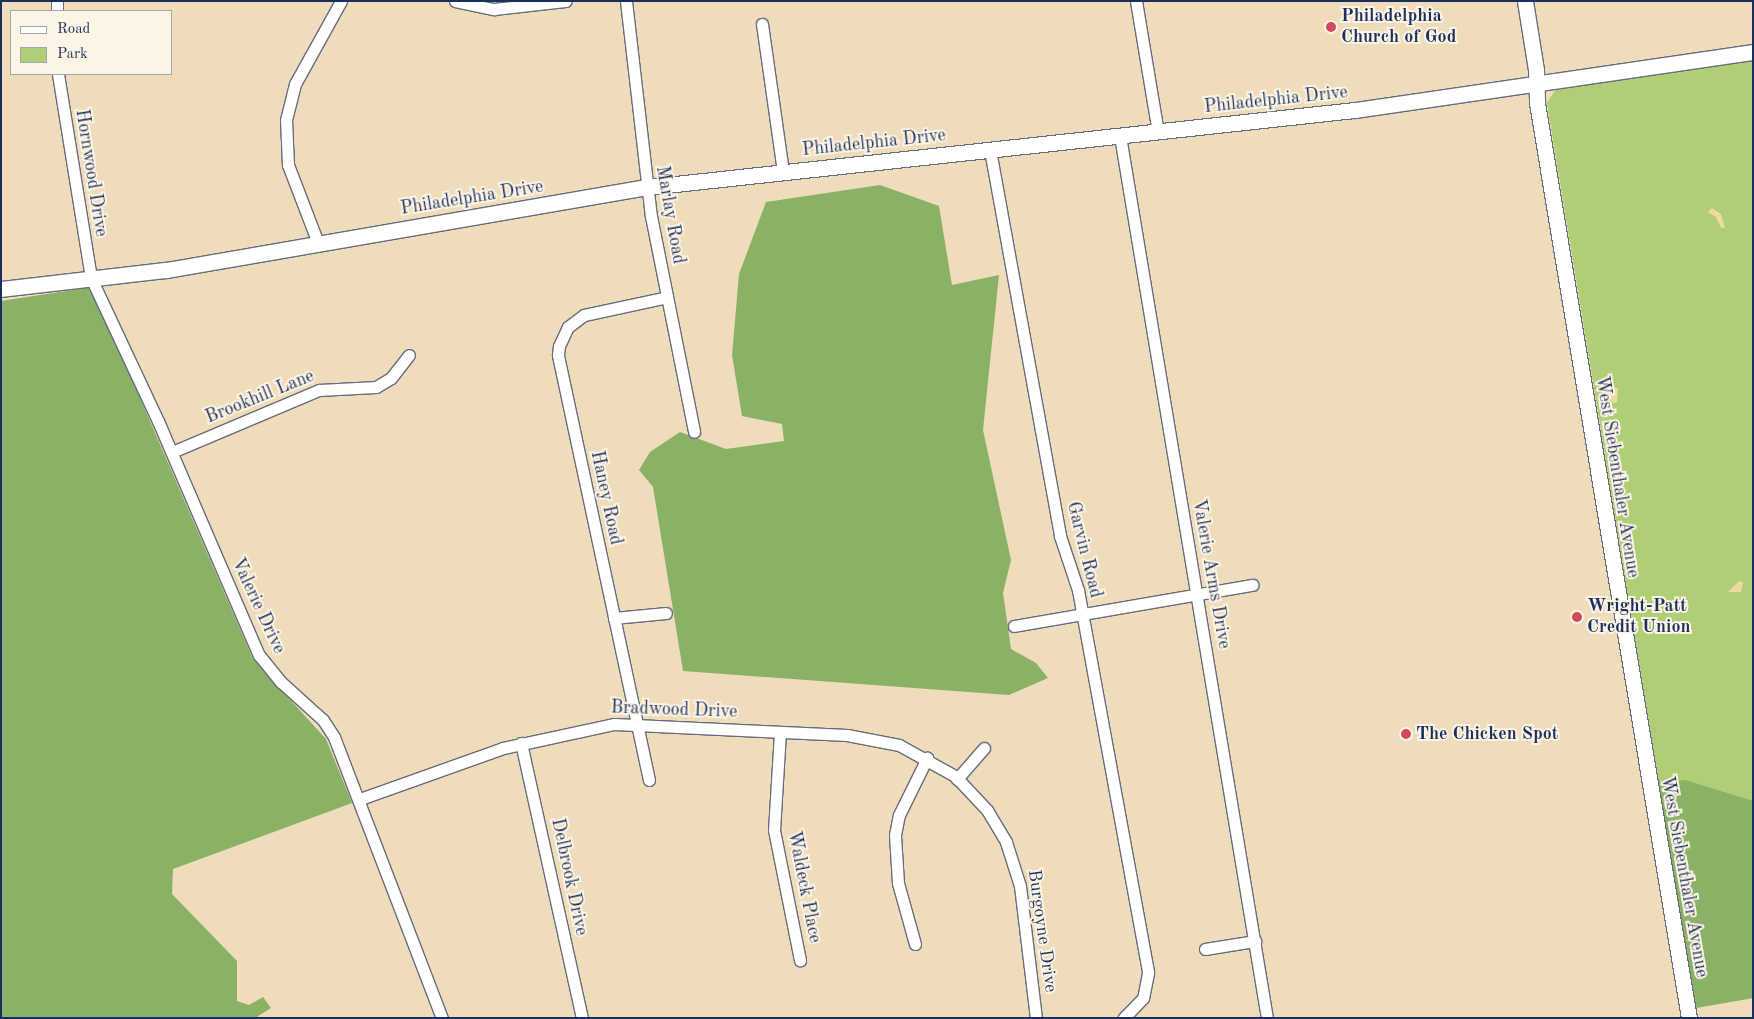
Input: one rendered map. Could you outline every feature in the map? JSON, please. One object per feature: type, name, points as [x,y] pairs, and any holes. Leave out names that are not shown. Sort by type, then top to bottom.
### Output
[{"type":"main road","name":"West Siebenthaler Avenue","points":[[1525,1],[1537,83],[1537,104],[1689,1018]]},
{"type":"main road","name":"Philadelphia Drive","points":[[1,289],[166,270],[318,242],[648,187],[1354,110],[1514,89],[1537,83],[1753,52]]},
{"type":"street","points":[[318,242],[288,165],[286,120],[296,84],[341,1]]},
{"type":"street","points":[[455,1],[494,9],[566,1]]},
{"type":"street","name":"Marlay Road","points":[[626,1],[648,187],[667,297],[694,432]]},
{"type":"street","points":[[1136,1],[1158,132]]},
{"type":"street","points":[[762,24],[782,172]]},
{"type":"street","name":"Hornwood Drive","points":[[58,75],[91,278]]},
{"type":"street","name":"Valerie Arms Drive","points":[[1120,136],[1267,1018]]},
{"type":"street","name":"Garvin Road","points":[[990,150],[1060,536],[1082,614],[1145,958],[1148,979],[1146,991],[1138,1006],[1124,1018]]},
{"type":"street","name":"Valerie Drive","points":[[91,278],[172,452],[259,655],[280,682],[323,720],[341,752],[442,1018]]},
{"type":"street","name":"Haney Road","points":[[648,780],[558,361],[559,346],[568,327],[584,315],[667,297]]},
{"type":"street","name":"Brookhill Lane","points":[[172,452],[319,390],[380,385],[392,378],[409,355]]},
{"type":"street","points":[[1014,626],[1252,585]]},
{"type":"street","points":[[614,618],[666,613]]},
{"type":"street","name":"Bradwood Drive","points":[[360,800],[521,743],[584,728],[636,723],[864,737],[899,745],[927,758],[957,779]]},
{"type":"street","name":"Waldeck Place","points":[[780,732],[775,845],[800,960]]},
{"type":"street","name":"Delbrook Drive","points":[[521,743],[582,1018]]},
{"type":"street","points":[[957,779],[984,748]]},
{"type":"street","points":[[915,944],[898,883],[895,835],[899,815],[927,758]]},
{"type":"street","name":"Burgoyne Drive","points":[[957,779],[987,810],[1012,858],[1020,886],[1036,1018]]},
{"type":"street","points":[[1205,948],[1255,941]]},
{"type":"green space","points":[[1753,59],[1753,998],[1696,1008],[1547,103],[1556,89]]},
{"type":"green space","points":[[880,185],[939,206],[952,285],[999,275],[983,430],[1011,560],[1003,593],[1011,649],[1036,663],[1048,678],[1009,695],[683,671],[653,487],[639,470],[650,452],[680,432],[726,449],[784,441],[782,424],[742,416],[732,355],[739,274],[766,202]]},
{"type":"green space","points":[[92,287],[253,659],[326,739],[352,803],[173,869],[172,894],[237,961],[237,1001],[249,1005],[263,997],[271,1008],[255,1018],[1,1018],[1,301]]},
{"type":"green space","points":[[1685,780],[1753,801],[1753,998],[1696,1008],[1658,782]]},
{"type":"sand","points":[[1712,208],[1721,214],[1725,228],[1721,228],[1716,217],[1708,212]]},
{"type":"sand","points":[[1612,386],[1618,389],[1617,402],[1613,403],[1607,396]]},
{"type":"sand","points":[[1739,581],[1743,582],[1741,592],[1728,592]]},
{"type":"place","name":"Philadelphia Church of God","points":[[1331,27]]},
{"type":"place","name":"Wright-Patt Credit Union","points":[[1577,617]]},
{"type":"place","name":"The Chicken Spot","points":[[1406,734]]}]
